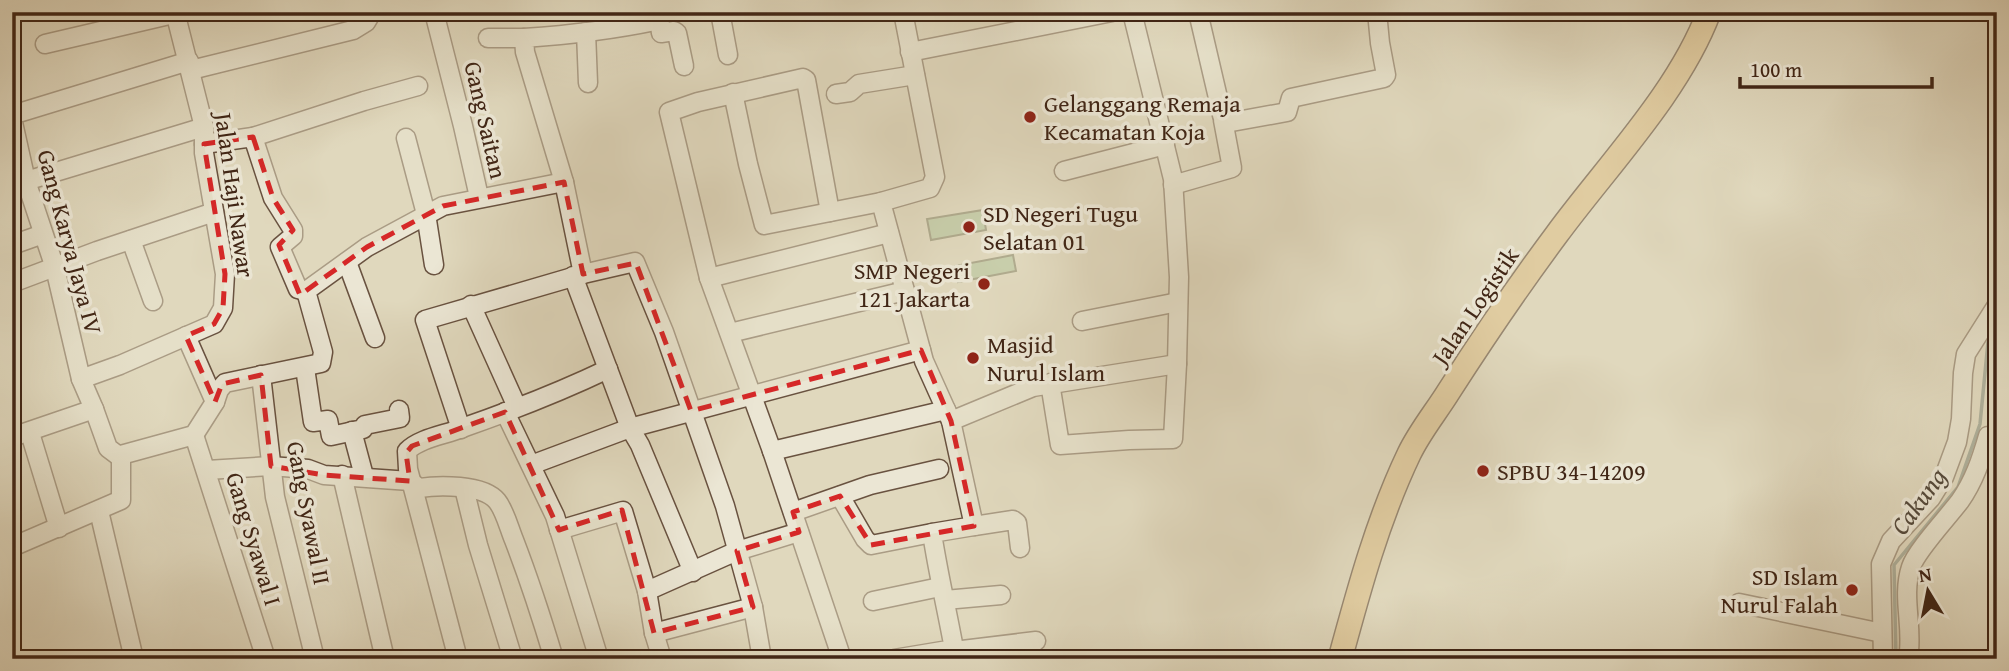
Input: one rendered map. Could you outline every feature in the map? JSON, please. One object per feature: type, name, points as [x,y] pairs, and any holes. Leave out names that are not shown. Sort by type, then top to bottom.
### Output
[{"type":"main road","name":"Jalan Logistik","points":[[1339,659],[1366,563],[1391,494],[1421,431],[1516,290],[1616,160],[1680,70],[1709,12]]},
{"type":"street","points":[[12,116],[190,66],[353,30],[366,22],[372,12]]},
{"type":"street","name":"Gang Saitan","points":[[434,12],[479,197]]},
{"type":"street","points":[[720,12],[728,55]]},
{"type":"street","points":[[733,93],[763,224],[880,202],[930,188],[935,177],[903,12]]},
{"type":"street","points":[[910,52],[1112,12]]},
{"type":"street","points":[[1050,383],[1059,445],[1173,439],[1170,364],[1178,302],[1178,250],[1173,185],[1132,12]]},
{"type":"street","points":[[1173,185],[1232,169],[1225,121],[1198,12]]},
{"type":"street","points":[[1225,121],[1287,112],[1291,98],[1386,77],[1377,12]]},
{"type":"street","points":[[45,44],[178,13]]},
{"type":"street","name":"Jalan Haji Nawar","points":[[81,379],[214,324],[223,308],[225,274],[204,136],[178,13]]},
{"type":"street","points":[[488,38],[524,38],[586,32],[640,24],[660,15],[661,33],[677,33],[684,66]]},
{"type":"street","points":[[586,32],[588,83]]},
{"type":"street","points":[[524,38],[527,64],[564,182],[578,275],[629,428],[640,445],[693,572]]},
{"type":"street","points":[[836,94],[850,92],[857,85],[915,75]]},
{"type":"street","points":[[830,212],[806,80],[800,78],[733,93],[669,113],[709,278],[772,451],[842,659]]},
{"type":"street","points":[[26,181],[204,136],[253,137],[418,86]]},
{"type":"street","name":"Gang Karya Jaya IV","points":[[12,116],[26,181],[55,268],[81,379],[108,448],[120,457]]},
{"type":"street","points":[[253,137],[273,198],[293,230],[293,236],[281,244],[280,248],[298,289],[306,291],[367,247],[443,206],[564,182]]},
{"type":"street","points":[[406,138],[426,214],[434,265]]},
{"type":"street","points":[[1064,171],[1165,145]]},
{"type":"street","points":[[880,202],[921,349],[948,415],[974,526]]},
{"type":"street","points":[[12,283],[214,212]]},
{"type":"street","points":[[709,278],[888,233]]},
{"type":"street","points":[[12,245],[43,234]]},
{"type":"street","points":[[131,240],[153,301]]},
{"type":"street","points":[[347,262],[375,338]]},
{"type":"street","points":[[461,429],[425,320],[578,275],[635,262],[664,332],[725,506],[752,607],[762,659]]},
{"type":"street","points":[[12,547],[121,500],[120,457],[194,435],[225,383],[318,365],[323,356],[306,291]]},
{"type":"street","points":[[730,333],[905,291]]},
{"type":"street","points":[[1082,321],[1178,302]]},
{"type":"street","points":[[1882,659],[1881,564],[1891,541],[1931,498],[1950,463],[1961,419],[1966,354],[1997,304]]},
{"type":"street","points":[[471,305],[531,465],[559,530],[599,659]]},
{"type":"street","points":[[186,336],[215,402]]},
{"type":"street","points":[[531,465],[629,428],[921,349]]},
{"type":"street","points":[[772,451],[948,415],[1050,383],[1170,364]]},
{"type":"street","points":[[305,368],[313,422],[328,420],[331,436],[400,418],[399,410]]},
{"type":"street","points":[[458,659],[410,481],[406,456],[412,446],[594,377],[608,369]]},
{"type":"street","name":"Gang Syawal II","points":[[261,375],[275,497],[315,659]]},
{"type":"street","points":[[12,437],[94,410]]},
{"type":"street","points":[[352,431],[364,476]]},
{"type":"street","points":[[30,433],[59,527]]},
{"type":"street","name":"Gang Syawal I","points":[[194,435],[207,470],[262,658]]},
{"type":"street","points":[[1908,659],[1911,642],[1906,598],[1911,565],[1962,499],[1979,468],[1988,436],[1997,436]]},
{"type":"street","points":[[207,470],[271,466],[308,469],[324,475],[410,481],[419,488],[439,484],[489,494],[497,501],[505,516],[532,588],[554,659]]},
{"type":"street","points":[[793,512],[886,480],[939,470]]},
{"type":"street","points":[[342,475],[385,659]]},
{"type":"street","points":[[464,488],[478,545],[513,659]]},
{"type":"street","points":[[840,496],[871,545],[1013,520],[1017,523],[1020,548]]},
{"type":"street","points":[[99,510],[134,659]]},
{"type":"street","points":[[559,530],[622,510],[647,591],[662,659]]},
{"type":"street","points":[[647,591],[737,551],[799,532]]},
{"type":"street","points":[[932,533],[955,653]]},
{"type":"street","points":[[873,601],[942,594],[1001,595]]},
{"type":"street","points":[[1739,603],[1882,633]]},
{"type":"street","points":[[654,632],[752,607]]},
{"type":"street","points":[[894,659],[955,653],[1036,640]]},
{"type":"highlighted area","points":[[253,137],[273,198],[293,230],[279,245],[300,295],[367,247],[443,206],[564,182],[583,274],[636,263],[691,411],[921,350],[951,421],[974,526],[871,545],[840,496],[793,512],[799,532],[737,551],[753,607],[654,633],[622,510],[559,530],[505,412],[412,446],[406,453],[410,481],[324,475],[271,466],[261,375],[222,384],[215,402],[186,336],[214,324],[223,308],[225,274],[204,144]]},
{"type":"green space","points":[[983,210],[986,230],[931,240],[927,219]]},
{"type":"green space","points":[[1013,255],[1016,271],[958,282],[955,266]]},
{"type":"waterway","name":"Cakung","points":[[1896,659],[1894,565],[1958,487],[1980,424],[1988,342],[1997,326]]},
{"type":"place","name":"Gelanggang Remaja Kecamatan Koja","points":[[1030,117]]},
{"type":"place","name":"SD Negeri Tugu Selatan 01","points":[[969,227]]},
{"type":"place","name":"SMP Negeri 121 Jakarta","points":[[984,284]]},
{"type":"place","name":"Masjid Nurul Islam","points":[[973,358]]},
{"type":"place","name":"SPBU 34-14209","points":[[1483,471]]},
{"type":"place","name":"SD Islam Nurul Falah","points":[[1852,590]]}]
